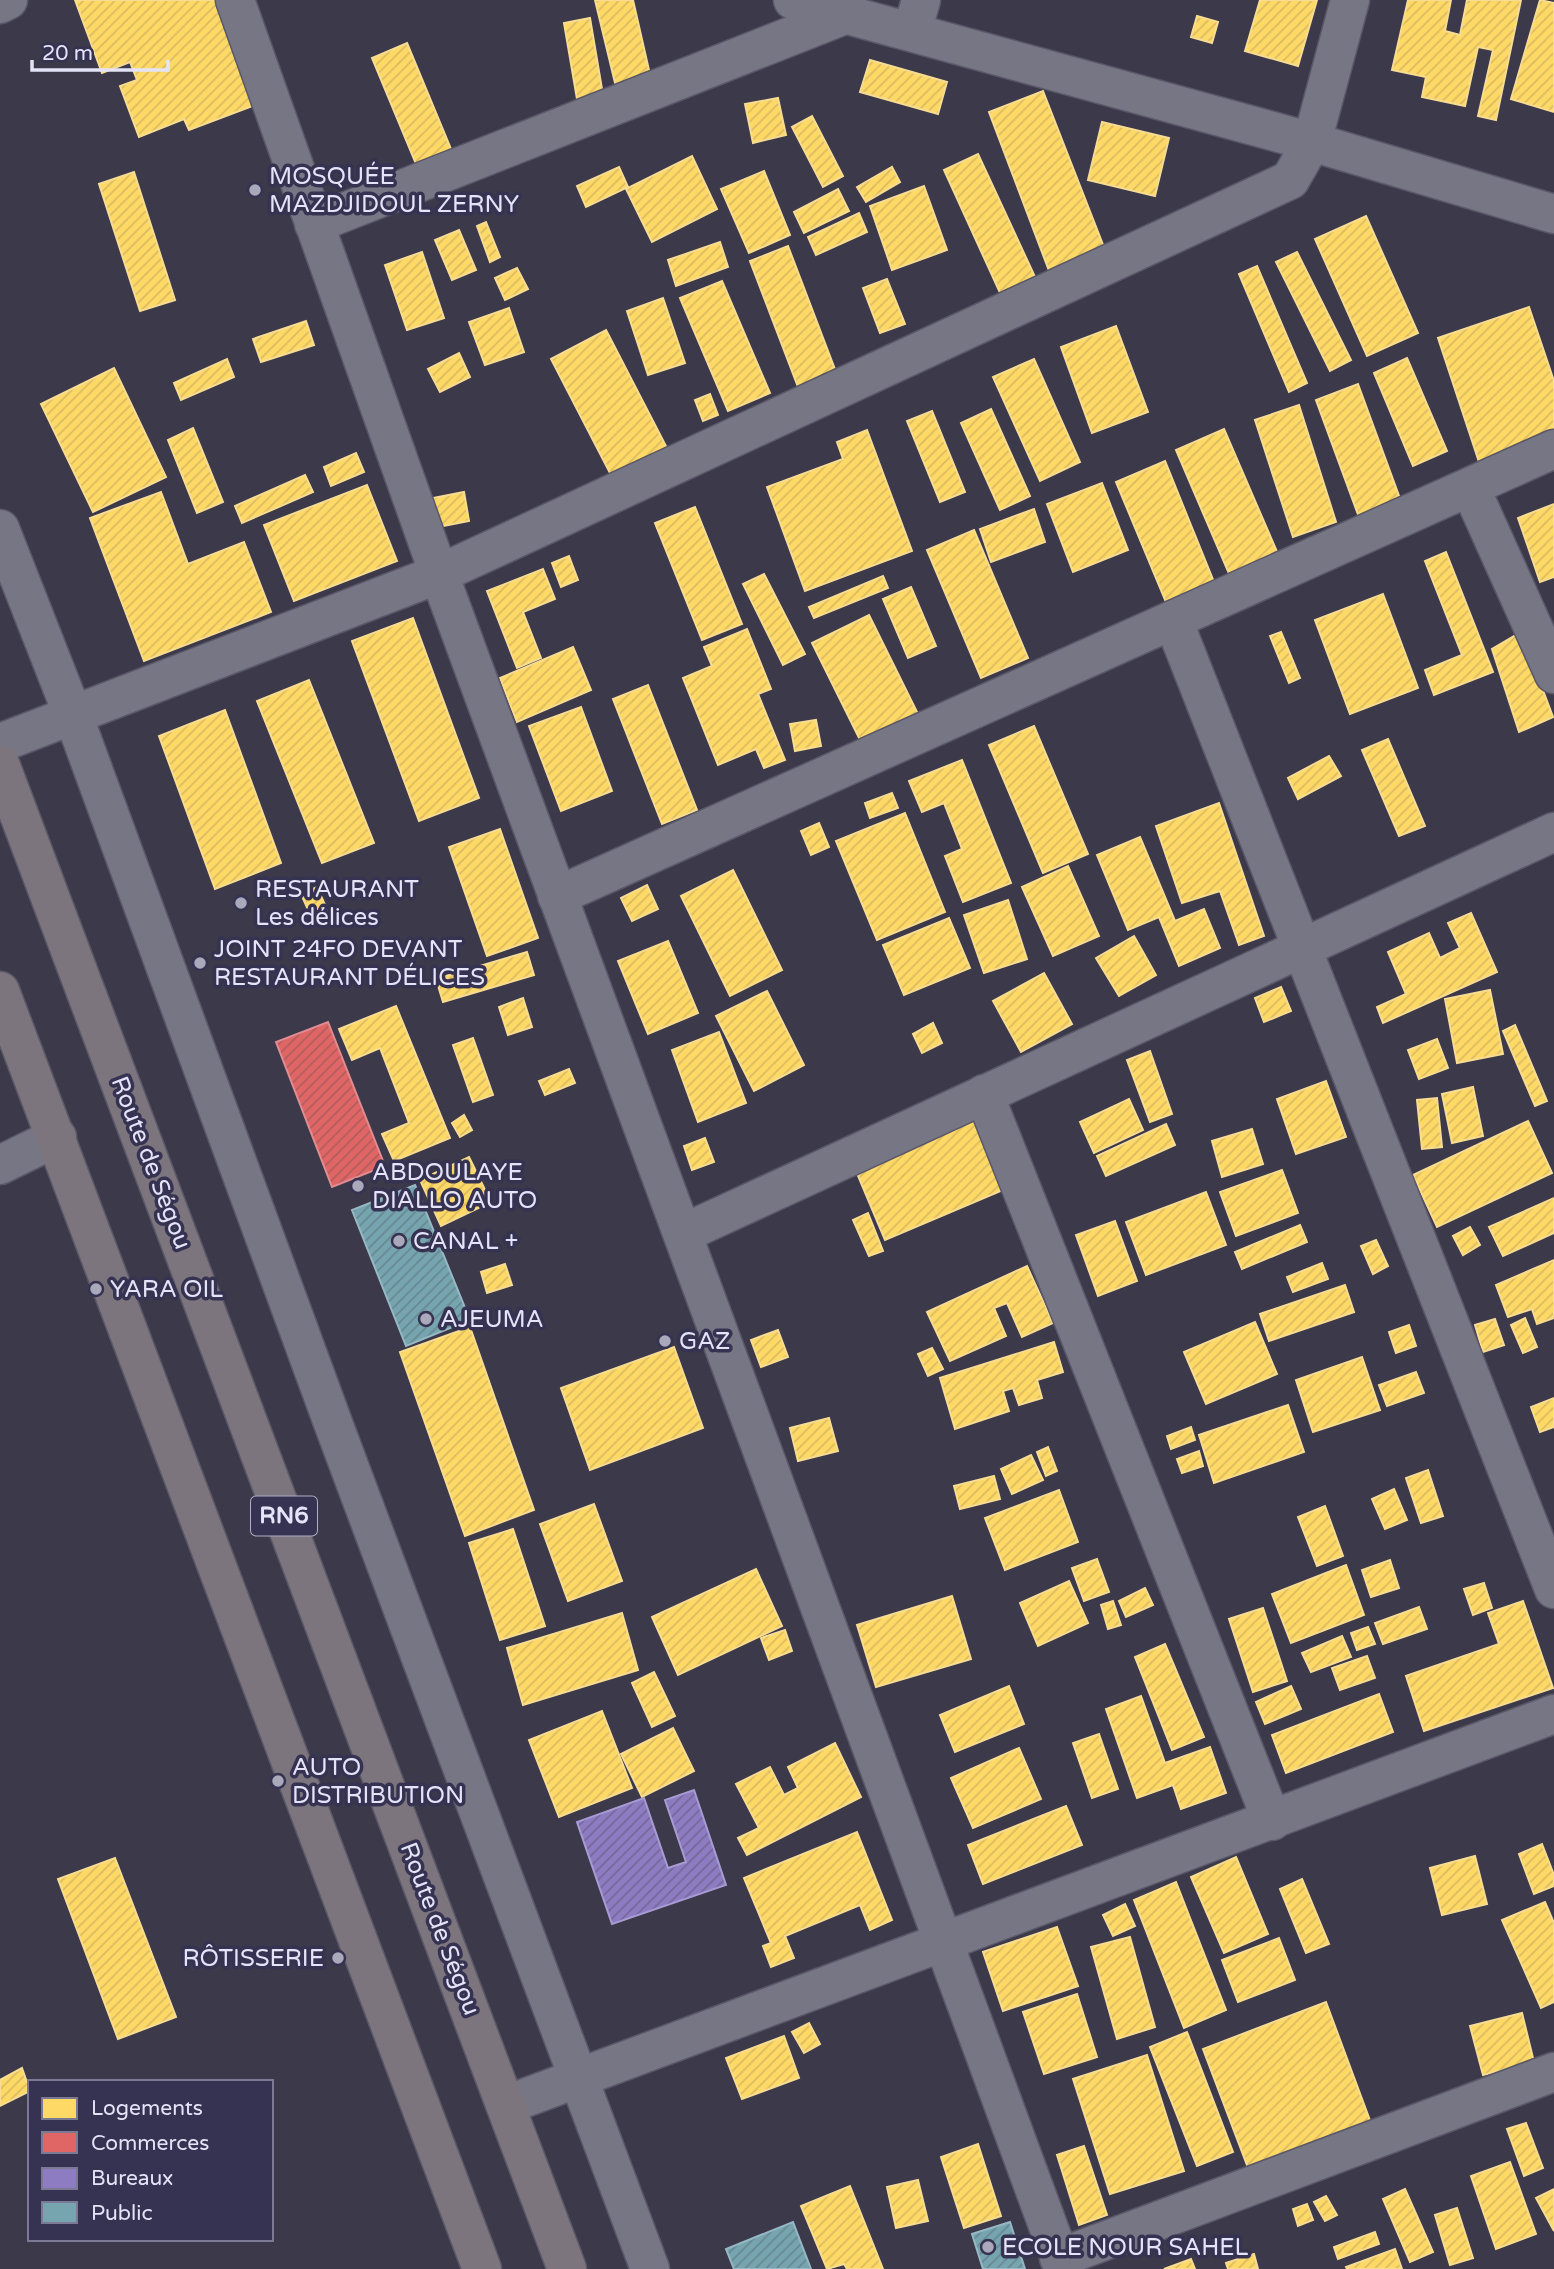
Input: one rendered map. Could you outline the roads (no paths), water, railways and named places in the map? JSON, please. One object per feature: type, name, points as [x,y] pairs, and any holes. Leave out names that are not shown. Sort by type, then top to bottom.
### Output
[{"type":"highway","name":"Route de Ségou","points":[[0,764],[567,2269]]},
{"type":"highway","points":[[0,990],[482,2269]]},
{"type":"street","points":[[0,4],[8,0]]},
{"type":"street","points":[[235,0],[439,574],[1062,2263],[1554,2072]]},
{"type":"street","points":[[793,0],[847,14],[917,16],[1312,142],[1554,215]]},
{"type":"street","points":[[0,743],[439,574],[1290,180],[1312,142],[1350,0]]},
{"type":"street","points":[[314,224],[847,14]]},
{"type":"street","points":[[557,896],[1554,449]]},
{"type":"street","points":[[1470,487],[1554,674]]},
{"type":"street","points":[[0,528],[73,715],[328,1410],[650,2269]]},
{"type":"street","points":[[1173,620],[1554,1589]]},
{"type":"street","points":[[684,1233],[1554,832]]},
{"type":"street","points":[[984,1094],[1272,1821]]},
{"type":"street","points":[[0,1165],[57,1137]]},
{"type":"street","points":[[506,2105],[945,1944],[1554,1714]]},
{"type":"place","name":"MOSQUÉE MAZDJIDOUL ZERNY","points":[[255,190]]},
{"type":"place","name":"RESTAURANT Les délices","points":[[241,903]]},
{"type":"place","name":"JOINT 24FO DEVANT RESTAURANT DÉLICES","points":[[200,963]]},
{"type":"place","name":"ABDOULAYE DIALLO AUTO","points":[[358,1186]]},
{"type":"place","name":"CANAL +","points":[[399,1241]]},
{"type":"place","name":"YARA OIL","points":[[96,1289]]},
{"type":"place","name":"AJEUMA","points":[[426,1319]]},
{"type":"place","name":"GAZ","points":[[665,1341]]},
{"type":"place","name":"AUTO DISTRIBUTION","points":[[278,1781]]},
{"type":"place","name":"RÔTISSERIE","points":[[338,1958]]},
{"type":"place","name":"ECOLE NOUR SAHEL","points":[[988,2247]]}]
